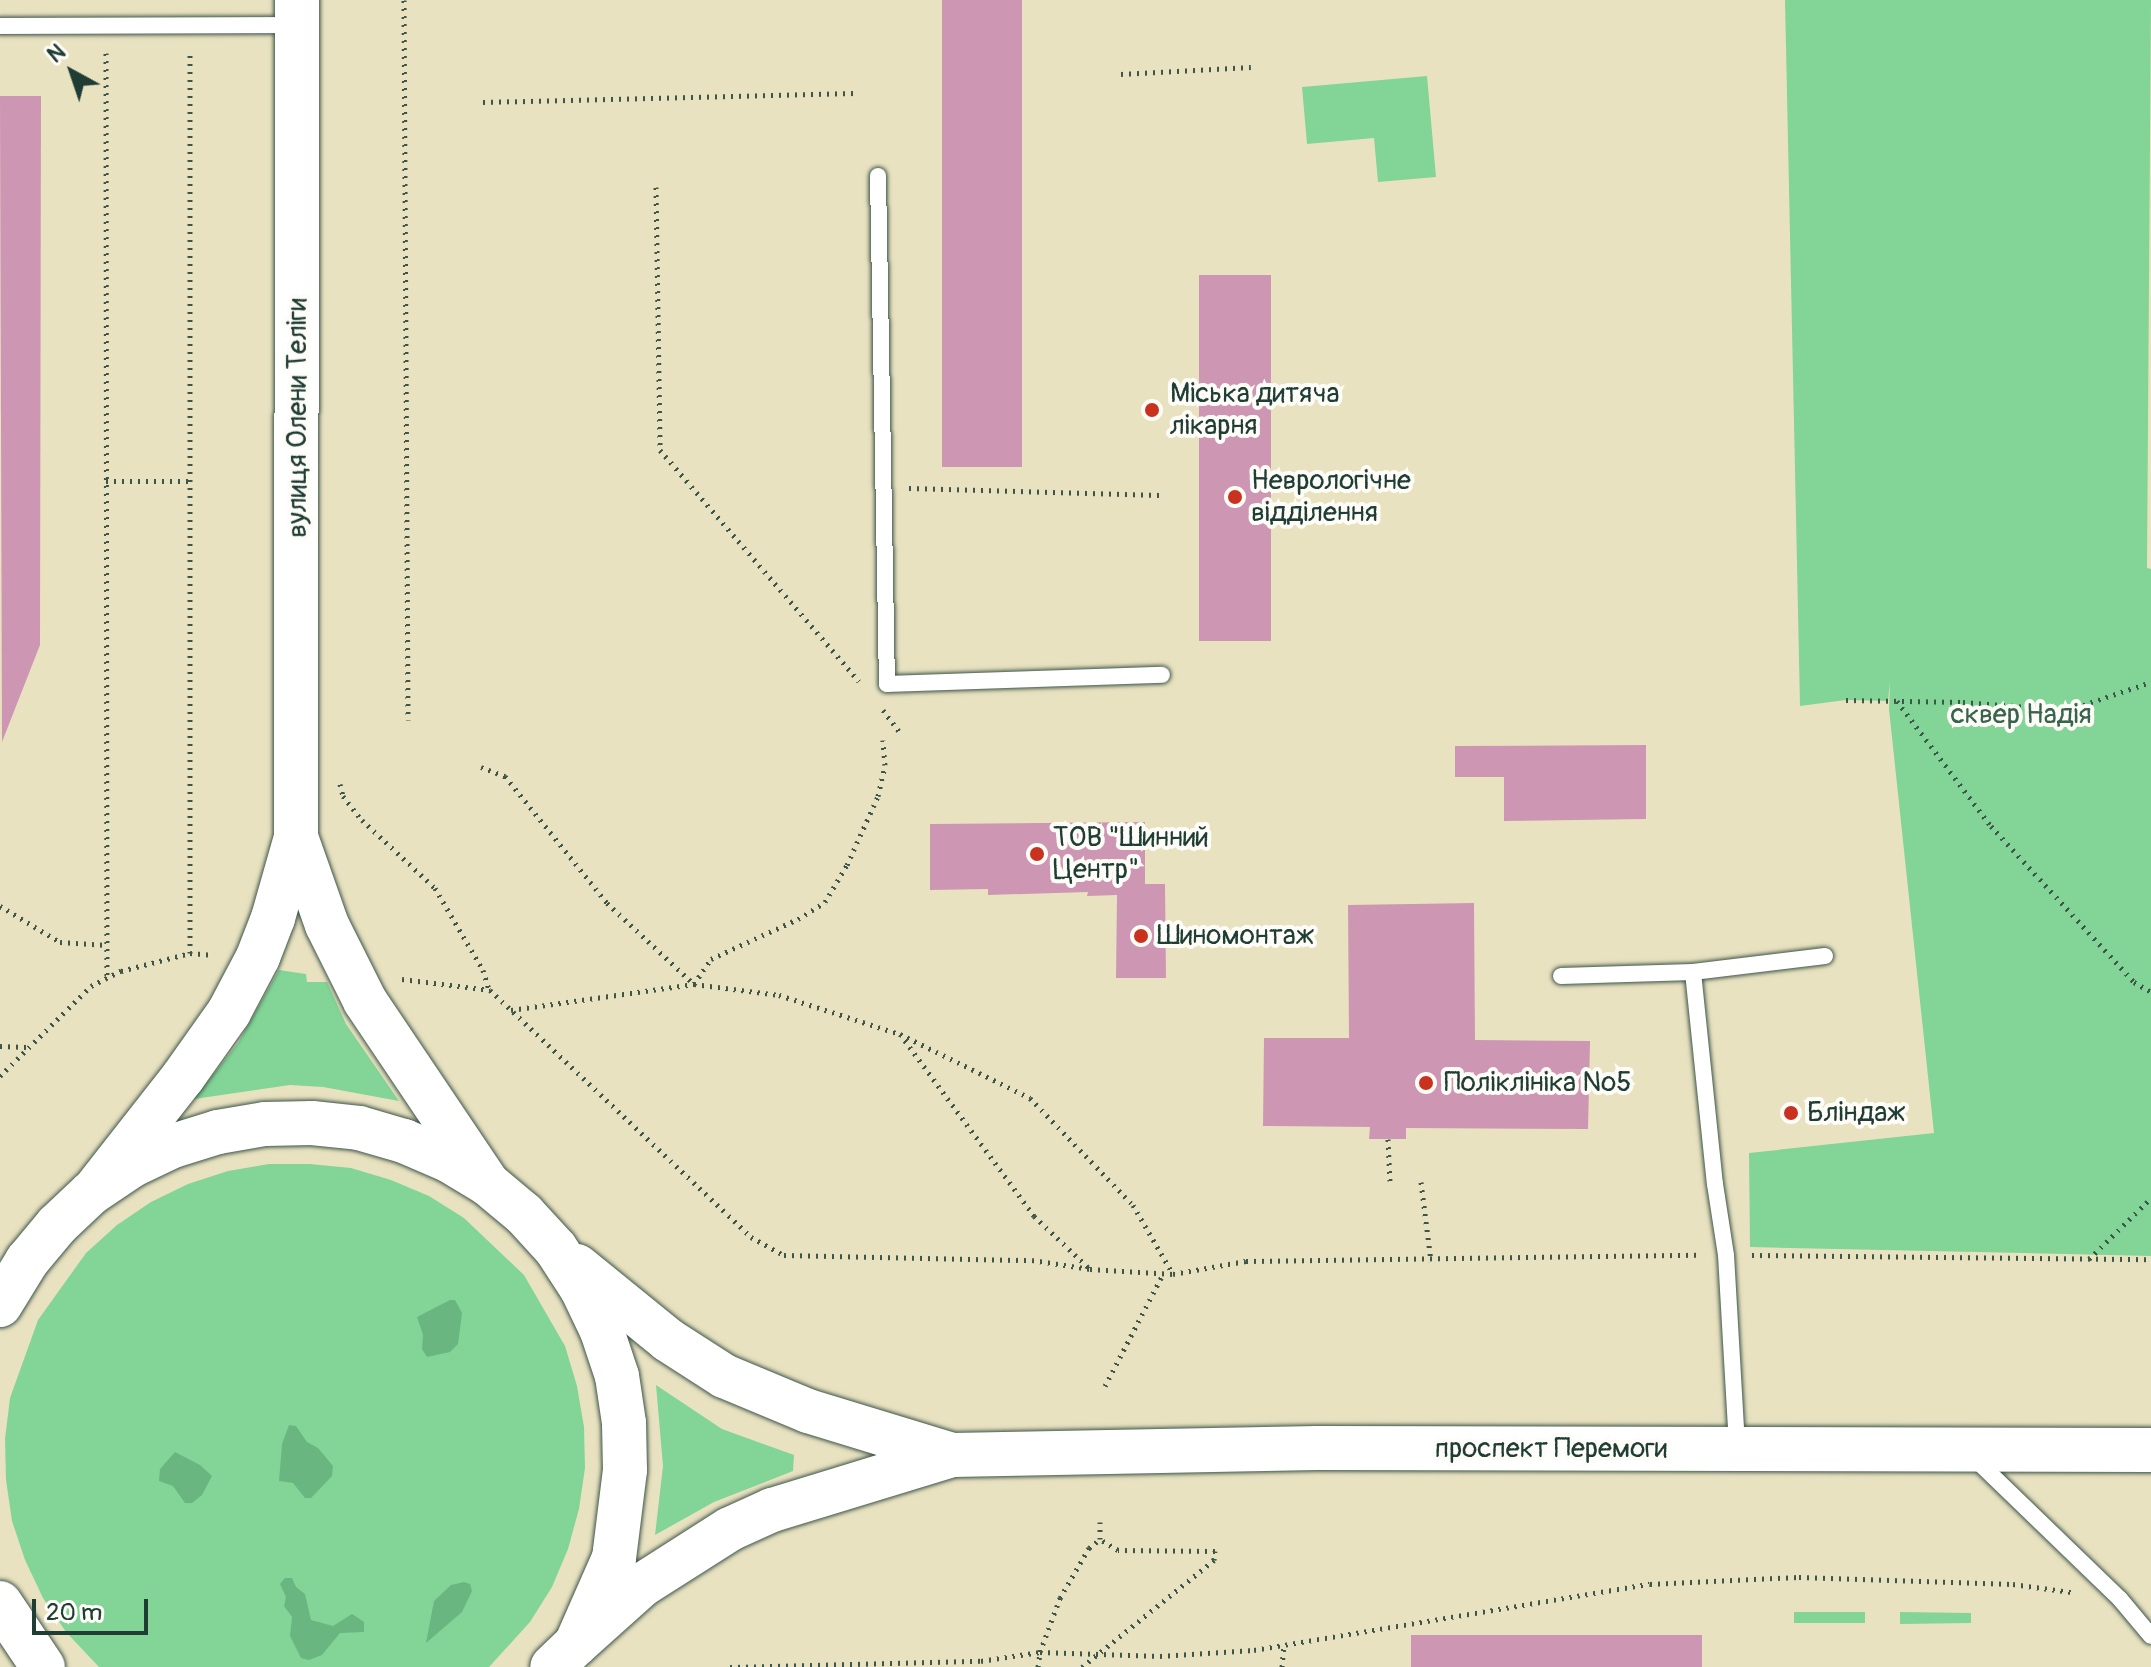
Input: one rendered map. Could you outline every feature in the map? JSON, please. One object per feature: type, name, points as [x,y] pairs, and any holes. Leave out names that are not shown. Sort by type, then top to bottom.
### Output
[{"type":"main road","name":"вулиця Олени Теліги","points":[[91,1193],[229,1012],[258,957],[296,837],[297,12]]},
{"type":"main road","name":"вулиця Олени Теліги","points":[[296,837],[327,925],[348,968],[398,1055],[488,1184]]},
{"type":"main road","points":[[0,1305],[13,1271],[91,1193],[131,1166],[173,1146],[218,1132],[265,1124],[312,1123],[359,1128],[448,1160],[488,1184],[524,1214],[556,1249],[582,1289],[602,1331],[617,1376],[624,1423],[623,1498],[614,1558],[564,1655]]},
{"type":"main road","name":"проспект Перемоги","points":[[556,1249],[668,1340],[724,1376],[808,1411],[952,1455]]},
{"type":"main road","name":"проспект Перемоги","points":[[564,1655],[642,1585],[730,1529],[772,1510],[952,1455],[1317,1448],[2151,1450]]},
{"type":"lane","points":[[0,26],[190,25],[297,12]]},
{"type":"lane","points":[[878,176],[887,684],[1162,675]]},
{"type":"lane","points":[[1561,976],[1693,972],[1825,956]]},
{"type":"lane","points":[[1693,972],[1715,1184],[1726,1255],[1737,1449]]},
{"type":"lane","points":[[1966,1451],[2120,1599],[2151,1636]]},
{"type":"path","points":[[404,0],[408,720]]},
{"type":"path","points":[[106,25],[107,976]]},
{"type":"path","points":[[190,25],[190,953]]},
{"type":"path","points":[[1121,74],[1251,67]]},
{"type":"path","points":[[483,102],[855,93]]},
{"type":"path","points":[[656,187],[660,450],[864,688]]},
{"type":"path","points":[[106,481],[188,481]]},
{"type":"path","points":[[884,487],[1160,495]]},
{"type":"path","points":[[1846,700],[2068,710],[2151,682]]},
{"type":"path","points":[[874,699],[902,735]]},
{"type":"path","points":[[1897,701],[1991,826],[2134,982],[2151,992]]},
{"type":"path","points":[[694,984],[711,959],[798,919],[825,902],[847,865],[878,796],[885,765],[883,740]]},
{"type":"path","points":[[481,767],[505,776],[607,903],[694,984]]},
{"type":"path","points":[[340,772],[342,792],[352,807],[435,888],[483,970],[490,990],[751,1237],[784,1255],[1032,1260],[1090,1269],[1164,1274],[1246,1261],[1726,1255],[2151,1259]]},
{"type":"path","points":[[0,906],[60,942],[107,945]]},
{"type":"path","points":[[0,1076],[77,997],[107,976],[190,953],[258,957]]},
{"type":"path","points":[[348,968],[490,990]]},
{"type":"path","points":[[510,1010],[694,984],[779,995],[900,1034],[1030,1098],[1133,1205],[1173,1274]]},
{"type":"path","points":[[900,1034],[1034,1216],[1090,1269]]},
{"type":"path","points":[[0,1046],[28,1047]]},
{"type":"path","points":[[1388,1139],[1390,1181]]},
{"type":"path","points":[[1421,1182],[1431,1261]]},
{"type":"path","points":[[2089,1259],[2151,1198]]},
{"type":"path","points":[[1105,1386],[1164,1274]]},
{"type":"path","points":[[1100,1522],[1100,1539]]},
{"type":"path","points":[[1038,1667],[1040,1652],[1060,1598],[1089,1548],[1100,1539]]},
{"type":"path","points":[[1082,1667],[1212,1565],[1215,1551],[1118,1550],[1100,1539]]},
{"type":"path","points":[[730,1667],[981,1661],[1040,1652],[1160,1656],[1284,1645],[1650,1584],[1814,1578],[2013,1584],[2120,1599]]},
{"type":"path","points":[[1282,1667],[1284,1645]]},
{"type":"green space","name":"сквер Надія","points":[[1785,0],[2151,0],[2147,568],[2151,569],[2151,1256],[1750,1247],[1749,1153],[1934,1133],[1889,709],[1890,682],[1888,701],[1846,700],[1800,706]]},
{"type":"green space","points":[[1427,76],[1436,177],[1378,182],[1374,138],[1307,144],[1302,87]]},
{"type":"green space","points":[[279,970],[306,974],[307,982],[327,982],[346,1024],[399,1101],[323,1087],[290,1085],[194,1099],[238,1043]]},
{"type":"green space","points":[[269,1164],[351,1168],[429,1196],[464,1218],[524,1275],[565,1346],[577,1386],[584,1427],[585,1468],[579,1509],[568,1549],[552,1587],[530,1622],[489,1667],[99,1667],[66,1632],[43,1598],[25,1560],[12,1521],[6,1480],[5,1439],[10,1398],[38,1320],[86,1253],[117,1225],[151,1202],[188,1184],[228,1171]]},
{"type":"green space","points":[[455,1300],[462,1313],[458,1344],[450,1352],[427,1357],[422,1349],[423,1335],[417,1317]]},
{"type":"green space","points":[[656,1385],[722,1429],[794,1455],[793,1471],[714,1502],[655,1535],[663,1466]]},
{"type":"green space","points":[[289,1425],[296,1426],[307,1442],[318,1448],[333,1466],[332,1476],[311,1498],[305,1498],[293,1483],[279,1481],[282,1444]]},
{"type":"green space","points":[[175,1452],[200,1465],[212,1476],[202,1495],[192,1503],[185,1503],[173,1486],[159,1481],[160,1469]]},
{"type":"green space","points":[[285,1578],[292,1578],[296,1587],[305,1594],[311,1620],[333,1626],[352,1614],[364,1622],[364,1632],[340,1633],[322,1655],[309,1660],[301,1658],[290,1636],[292,1617],[284,1606],[286,1597],[280,1584]]},
{"type":"green space","points":[[470,1584],[472,1591],[462,1612],[426,1643],[434,1601],[451,1585]]},
{"type":"green space","points":[[1794,1612],[1865,1612],[1865,1623],[1794,1623]]},
{"type":"green space","points":[[1900,1612],[1971,1613],[1971,1623],[1900,1624]]},
{"type":"building","points":[[942,0],[1022,0],[1022,467],[942,467]]},
{"type":"building","points":[[0,96],[41,96],[40,645],[2,742]]},
{"type":"building","name":"Неврологічне відділення","points":[[1199,275],[1271,275],[1271,641],[1199,641]]},
{"type":"building","points":[[1646,745],[1646,819],[1504,821],[1504,777],[1455,777],[1455,746]]},
{"type":"building","name":"ТОВ \"Шинний Центр\"","points":[[1145,822],[1145,884],[1165,884],[1166,978],[1116,978],[1117,895],[1087,896],[1088,892],[988,895],[988,889],[930,890],[930,824]]},
{"type":"building","name":"Поліклініка №5","points":[[1474,903],[1475,1040],[1590,1041],[1588,1129],[1406,1128],[1406,1139],[1369,1139],[1370,1127],[1263,1126],[1264,1038],[1349,1038],[1348,905]]},
{"type":"building","points":[[1411,1635],[1702,1635],[1702,1667],[1411,1667]]},
{"type":"place","name":"Міська дитяча лікарня","points":[[1152,410]]},
{"type":"place","name":"Неврологічне відділення","points":[[1235,497]]},
{"type":"place","name":"ТОВ \"Шинний Центр\"","points":[[1037,854]]},
{"type":"place","name":"Шиномонтаж","points":[[1141,936]]},
{"type":"place","name":"Поліклініка №5","points":[[1426,1083]]},
{"type":"place","name":"Бліндаж","points":[[1791,1113]]}]
